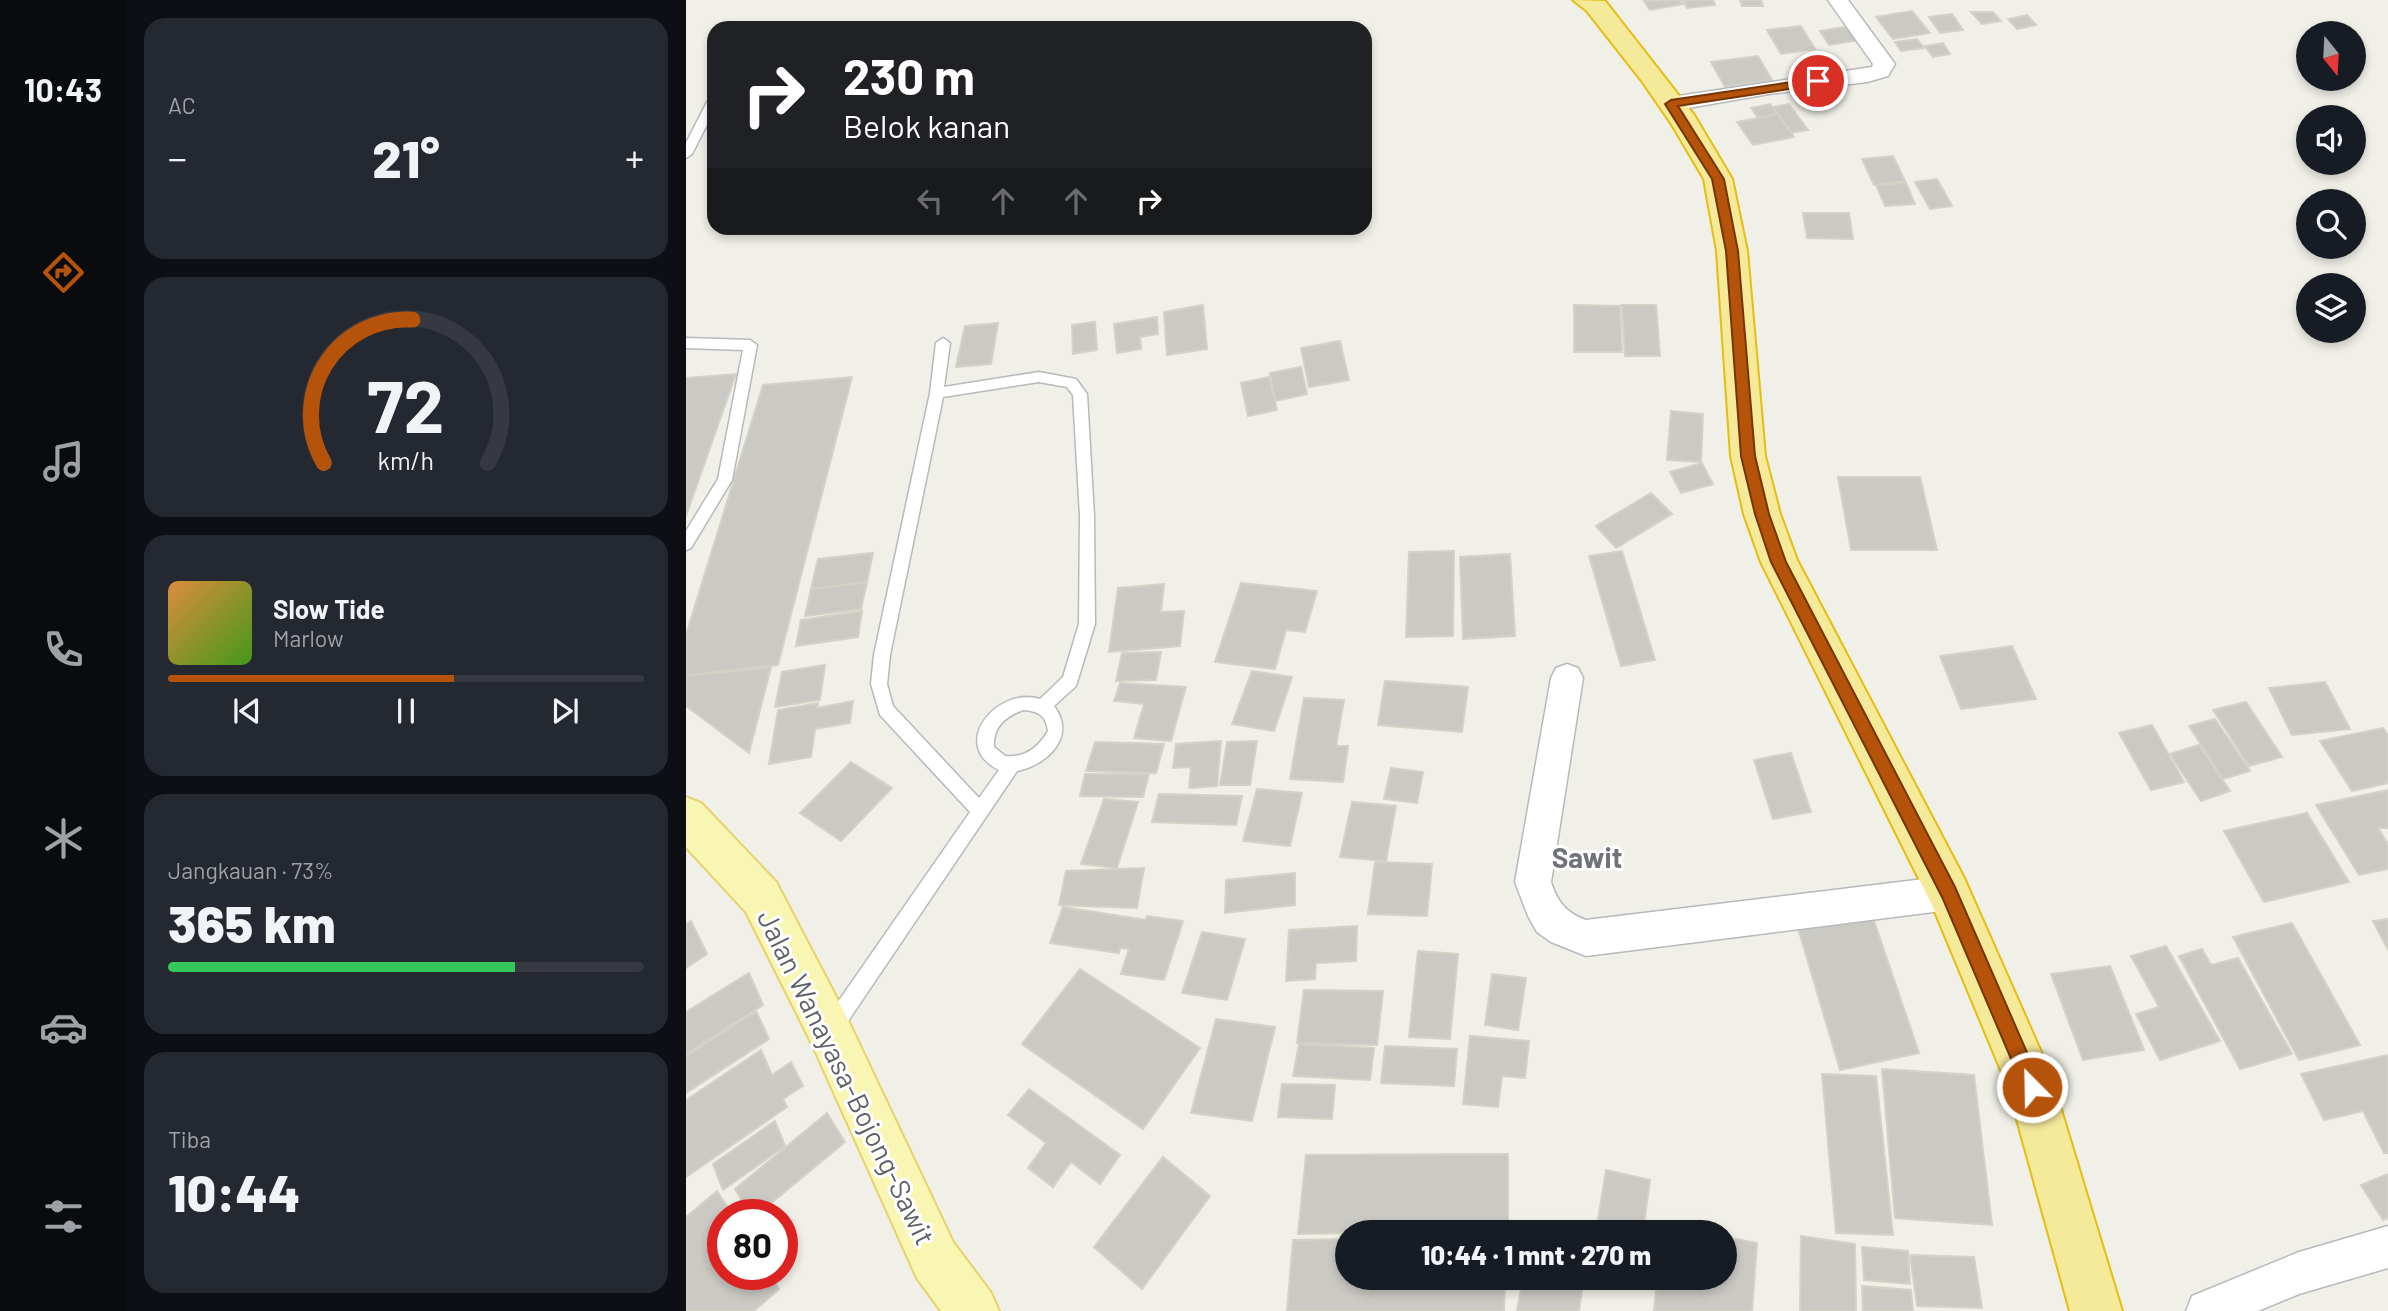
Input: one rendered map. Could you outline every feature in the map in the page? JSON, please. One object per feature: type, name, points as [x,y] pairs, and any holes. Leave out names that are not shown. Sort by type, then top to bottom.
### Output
[{"type":"highway","points":[[1586,0],[1604,16],[1671,104],[1718,179],[1732,251],[1748,456],[1762,514],[1779,562],[1949,893],[2032,1087],[2096,1311]]},
{"type":"main road","name":"Jalan Wanayasa-Bojong-Sawit","points":[[686,817],[761,897],[829,1030],[935,1259],[973,1311]]},
{"type":"street","points":[[1671,104],[1880,71],[1884,64],[1838,0]]},
{"type":"street","points":[[1567,678],[1534,882],[1543,913],[1563,931],[1586,938],[1949,893]]},
{"type":"street","points":[[2207,1311],[2299,1273],[2388,1247]]},
{"type":"lane","points":[[686,154],[707,114]]},
{"type":"lane","points":[[686,343],[750,345],[725,481],[686,544]]},
{"type":"lane","points":[[943,343],[937,393],[882,655],[879,684],[886,710],[981,812]]},
{"type":"lane","points":[[937,393],[1039,377],[1071,383],[1080,394],[1087,516],[1087,624],[1070,681],[1044,706]]},
{"type":"lane","points":[[1023,703],[1044,706],[1052,712],[1055,721],[1056,731],[1052,741],[1035,759],[1012,765],[1001,763],[986,750],[986,731],[992,720],[1012,706],[1023,703]]},
{"type":"lane","points":[[829,1030],[1012,765]]},
{"type":"building","points":[[1680,0],[1683,4],[1650,10],[1644,1]]},
{"type":"building","points":[[1683,0],[1713,0],[1715,5],[1687,8]]},
{"type":"building","points":[[1740,0],[1761,0],[1763,6],[1742,6]]},
{"type":"building","points":[[1912,11],[1930,33],[1893,39],[1876,17]]},
{"type":"building","points":[[1971,12],[1993,12],[2001,21],[1982,24]]},
{"type":"building","points":[[1952,14],[1963,30],[1940,33],[1929,17]]},
{"type":"building","points":[[2027,15],[2036,25],[2017,29],[2008,19]]},
{"type":"building","points":[[1801,26],[1815,49],[1781,54],[1767,30]]},
{"type":"building","points":[[1851,26],[1860,40],[1829,45],[1820,31]]},
{"type":"building","points":[[1917,39],[1924,48],[1901,51],[1895,42]]},
{"type":"building","points":[[1943,43],[1950,54],[1933,57],[1925,46]]},
{"type":"building","points":[[1758,56],[1772,80],[1725,87],[1711,62]]},
{"type":"building","points":[[1770,104],[1778,114],[1758,118],[1751,108]]},
{"type":"building","points":[[1789,104],[1808,130],[1791,133],[1773,107]]},
{"type":"building","points":[[1778,114],[1794,137],[1753,145],[1737,122]]},
{"type":"building","points":[[1893,156],[1905,181],[1874,185],[1862,159]]},
{"type":"building","points":[[1937,179],[1952,206],[1930,209],[1915,182]]},
{"type":"building","points":[[1906,183],[1915,204],[1885,206],[1876,185]]},
{"type":"building","points":[[1803,213],[1849,213],[1853,239],[1807,238]]},
{"type":"building","points":[[1203,305],[1207,349],[1167,355],[1164,312]]},
{"type":"building","points":[[1574,305],[1620,306],[1622,352],[1574,352]]},
{"type":"building","points":[[1622,305],[1656,305],[1660,356],[1625,356]]},
{"type":"building","points":[[1157,317],[1158,334],[1140,337],[1141,349],[1117,353],[1114,324]]},
{"type":"building","points":[[1095,322],[1097,350],[1073,354],[1072,325]]},
{"type":"building","points":[[998,323],[991,364],[956,367],[965,326]]},
{"type":"building","points":[[1340,341],[1349,380],[1309,387],[1301,348]]},
{"type":"building","points":[[1301,367],[1307,394],[1275,401],[1270,373]]},
{"type":"building","points":[[736,374],[686,516],[686,378]]},
{"type":"building","points":[[852,377],[778,665],[686,675],[686,635],[763,385]]},
{"type":"building","points":[[1269,377],[1277,410],[1248,416],[1241,383]]},
{"type":"building","points":[[1671,411],[1703,414],[1701,462],[1667,460]]},
{"type":"building","points":[[1702,463],[1713,484],[1681,493],[1670,472]]},
{"type":"building","points":[[1838,477],[1920,477],[1937,550],[1851,550]]},
{"type":"building","points":[[1651,493],[1672,514],[1616,548],[1596,526]]},
{"type":"building","points":[[1454,551],[1453,636],[1406,637],[1409,552]]},
{"type":"building","points":[[1622,551],[1655,660],[1621,666],[1589,556]]},
{"type":"building","points":[[873,553],[867,582],[811,589],[818,559]]},
{"type":"building","points":[[1510,554],[1515,636],[1463,639],[1460,557]]},
{"type":"building","points":[[867,582],[861,609],[805,616],[811,589]]},
{"type":"building","points":[[1241,583],[1317,591],[1305,632],[1286,630],[1275,669],[1215,662]]},
{"type":"building","points":[[1164,584],[1161,612],[1184,611],[1180,646],[1109,652],[1118,588]]},
{"type":"building","points":[[862,611],[858,637],[796,646],[801,620]]},
{"type":"building","points":[[2012,646],[2036,699],[1961,709],[1940,656]]},
{"type":"building","points":[[1161,652],[1156,680],[1116,681],[1122,653]]},
{"type":"building","points":[[825,665],[820,700],[775,707],[782,672]]},
{"type":"building","points":[[771,667],[749,753],[686,706],[686,676]]},
{"type":"building","points":[[1252,671],[1292,677],[1274,731],[1232,724]]},
{"type":"building","points":[[1385,681],[1468,687],[1462,732],[1378,725]]},
{"type":"building","points":[[2325,682],[2350,729],[2292,735],[2269,688]]},
{"type":"building","points":[[1120,683],[1186,687],[1171,741],[1134,738],[1144,704],[1114,701]]},
{"type":"building","points":[[1304,698],[1344,700],[1336,746],[1348,746],[1343,782],[1290,779]]},
{"type":"building","points":[[853,701],[850,723],[815,729],[811,757],[769,764],[778,710],[818,703],[817,708]]},
{"type":"building","points":[[2246,702],[2282,757],[2249,766],[2213,710]]},
{"type":"building","points":[[2215,719],[2250,771],[2223,779],[2189,726]]},
{"type":"building","points":[[2152,725],[2184,782],[2151,790],[2119,733]]},
{"type":"building","points":[[2383,728],[2388,735],[2388,783],[2352,791],[2320,741]]},
{"type":"building","points":[[1221,741],[1217,786],[1189,788],[1191,767],[1173,768],[1176,744]]},
{"type":"building","points":[[1257,741],[1250,785],[1220,785],[1227,742]]},
{"type":"building","points":[[1095,742],[1164,744],[1156,773],[1086,771]]},
{"type":"building","points":[[2199,745],[2230,791],[2201,801],[2170,754]]},
{"type":"building","points":[[1791,753],[1811,812],[1773,819],[1754,760]]},
{"type":"building","points":[[851,762],[892,788],[841,841],[800,813]]},
{"type":"building","points":[[1391,768],[1423,772],[1417,803],[1384,799]]},
{"type":"building","points":[[1085,774],[1149,774],[1143,797],[1080,796]]},
{"type":"building","points":[[1257,789],[1302,793],[1290,846],[1243,841]]},
{"type":"building","points":[[2388,790],[2388,828],[2378,828],[2388,844],[2388,869],[2359,875],[2316,805]]},
{"type":"building","points":[[1159,794],[1242,796],[1236,825],[1152,822]]},
{"type":"building","points":[[1104,799],[1138,802],[1117,868],[1081,864]]},
{"type":"building","points":[[1352,802],[1396,806],[1386,861],[1340,857]]},
{"type":"building","points":[[2307,813],[2349,882],[2264,902],[2224,831]]},
{"type":"building","points":[[1375,862],[1432,864],[1427,916],[1368,914]]},
{"type":"building","points":[[1144,868],[1137,908],[1059,905],[1066,871]]},
{"type":"building","points":[[1295,873],[1295,905],[1225,913],[1226,880]]},
{"type":"building","points":[[1063,907],[1146,920],[1147,916],[1183,921],[1164,980],[1121,974],[1129,949],[1120,948],[1119,953],[1050,943]]},
{"type":"building","points":[[1872,915],[1919,1053],[1840,1070],[1798,928]]},
{"type":"building","points":[[2388,919],[2388,950],[2373,921]]},
{"type":"building","points":[[691,921],[707,954],[686,968],[686,924]]},
{"type":"building","points":[[2292,923],[2360,1045],[2299,1060],[2233,937]]},
{"type":"building","points":[[1357,926],[1356,961],[1316,963],[1315,979],[1286,981],[1289,930]]},
{"type":"building","points":[[1202,932],[1245,939],[1227,1000],[1182,993]]},
{"type":"building","points":[[2166,946],[2220,1041],[2160,1060],[2136,1014],[2159,1007],[2131,956]]},
{"type":"building","points":[[2202,949],[2211,965],[2238,958],[2292,1054],[2240,1069],[2179,956]]},
{"type":"building","points":[[1418,951],[1458,954],[1450,1039],[1409,1037]]},
{"type":"building","points":[[2110,966],[2144,1050],[2083,1060],[2051,974]]},
{"type":"building","points":[[1080,969],[1200,1048],[1143,1129],[1022,1044]]},
{"type":"building","points":[[749,973],[763,1005],[686,1054],[686,1012]]},
{"type":"building","points":[[1492,974],[1526,978],[1518,1030],[1485,1025]]},
{"type":"building","points":[[1304,990],[1383,991],[1377,1045],[1297,1043]]},
{"type":"building","points":[[756,1011],[769,1039],[686,1093],[686,1056]]},
{"type":"building","points":[[1216,1019],[1275,1027],[1252,1121],[1191,1113]]},
{"type":"building","points":[[1470,1036],[1529,1041],[1525,1078],[1502,1076],[1498,1107],[1463,1104]]},
{"type":"building","points":[[1299,1044],[1374,1048],[1370,1080],[1293,1076]]},
{"type":"building","points":[[1385,1046],[1457,1049],[1454,1086],[1381,1083]]},
{"type":"building","points":[[761,1050],[772,1075],[791,1062],[803,1086],[783,1099],[787,1107],[686,1177],[686,1100]]},
{"type":"building","points":[[2388,1055],[2388,1153],[2384,1153],[2363,1111],[2324,1120],[2301,1074]]},
{"type":"building","points":[[1882,1069],[1974,1075],[1992,1225],[1895,1218]]},
{"type":"building","points":[[1822,1074],[1876,1076],[1893,1235],[1836,1233]]},
{"type":"building","points":[[1282,1084],[1335,1085],[1332,1119],[1278,1117]]},
{"type":"building","points":[[1029,1089],[1120,1155],[1100,1184],[1071,1162],[1053,1187],[1028,1168],[1046,1143],[1008,1115]]},
{"type":"building","points":[[827,1113],[845,1142],[776,1199],[741,1199],[735,1189]]},
{"type":"building","points":[[775,1121],[785,1146],[723,1190],[713,1164]]},
{"type":"building","points":[[1508,1154],[1508,1220],[1335,1220],[1335,1233],[1298,1234],[1306,1155]]},
{"type":"building","points":[[1163,1157],[1210,1196],[1142,1289],[1094,1247]]},
{"type":"building","points":[[1606,1170],[1650,1180],[1645,1220],[1598,1220]]},
{"type":"building","points":[[2388,1174],[2388,1218],[2383,1220],[2361,1185]]},
{"type":"building","points":[[717,1191],[722,1199],[707,1199]]},
{"type":"building","points":[[707,1199],[707,1290],[778,1290],[754,1311],[686,1311],[686,1217]]},
{"type":"building","points":[[1801,1236],[1855,1244],[1856,1311],[1800,1311]]},
{"type":"building","points":[[1335,1239],[1335,1290],[1505,1290],[1504,1311],[1287,1311],[1293,1240]]},
{"type":"building","points":[[1737,1239],[1757,1243],[1752,1311],[1654,1311],[1656,1290],[1737,1290]]},
{"type":"building","points":[[1862,1247],[1908,1251],[1910,1284],[1864,1280]]},
{"type":"building","points":[[1910,1255],[1974,1257],[1982,1308],[1917,1306]]},
{"type":"building","points":[[1862,1286],[1911,1290],[1913,1311],[1863,1311]]},
{"type":"building","points":[[1521,1290],[1582,1290],[1579,1311],[1517,1311]]},
{"type":"district","name":"Sawit","points":[[1587,857]]},
{"type":"route","points":[[1818,81],[1671,104],[1718,179],[1732,251],[1748,456],[1762,514],[1779,562],[1949,893],[2032,1087]]}]
